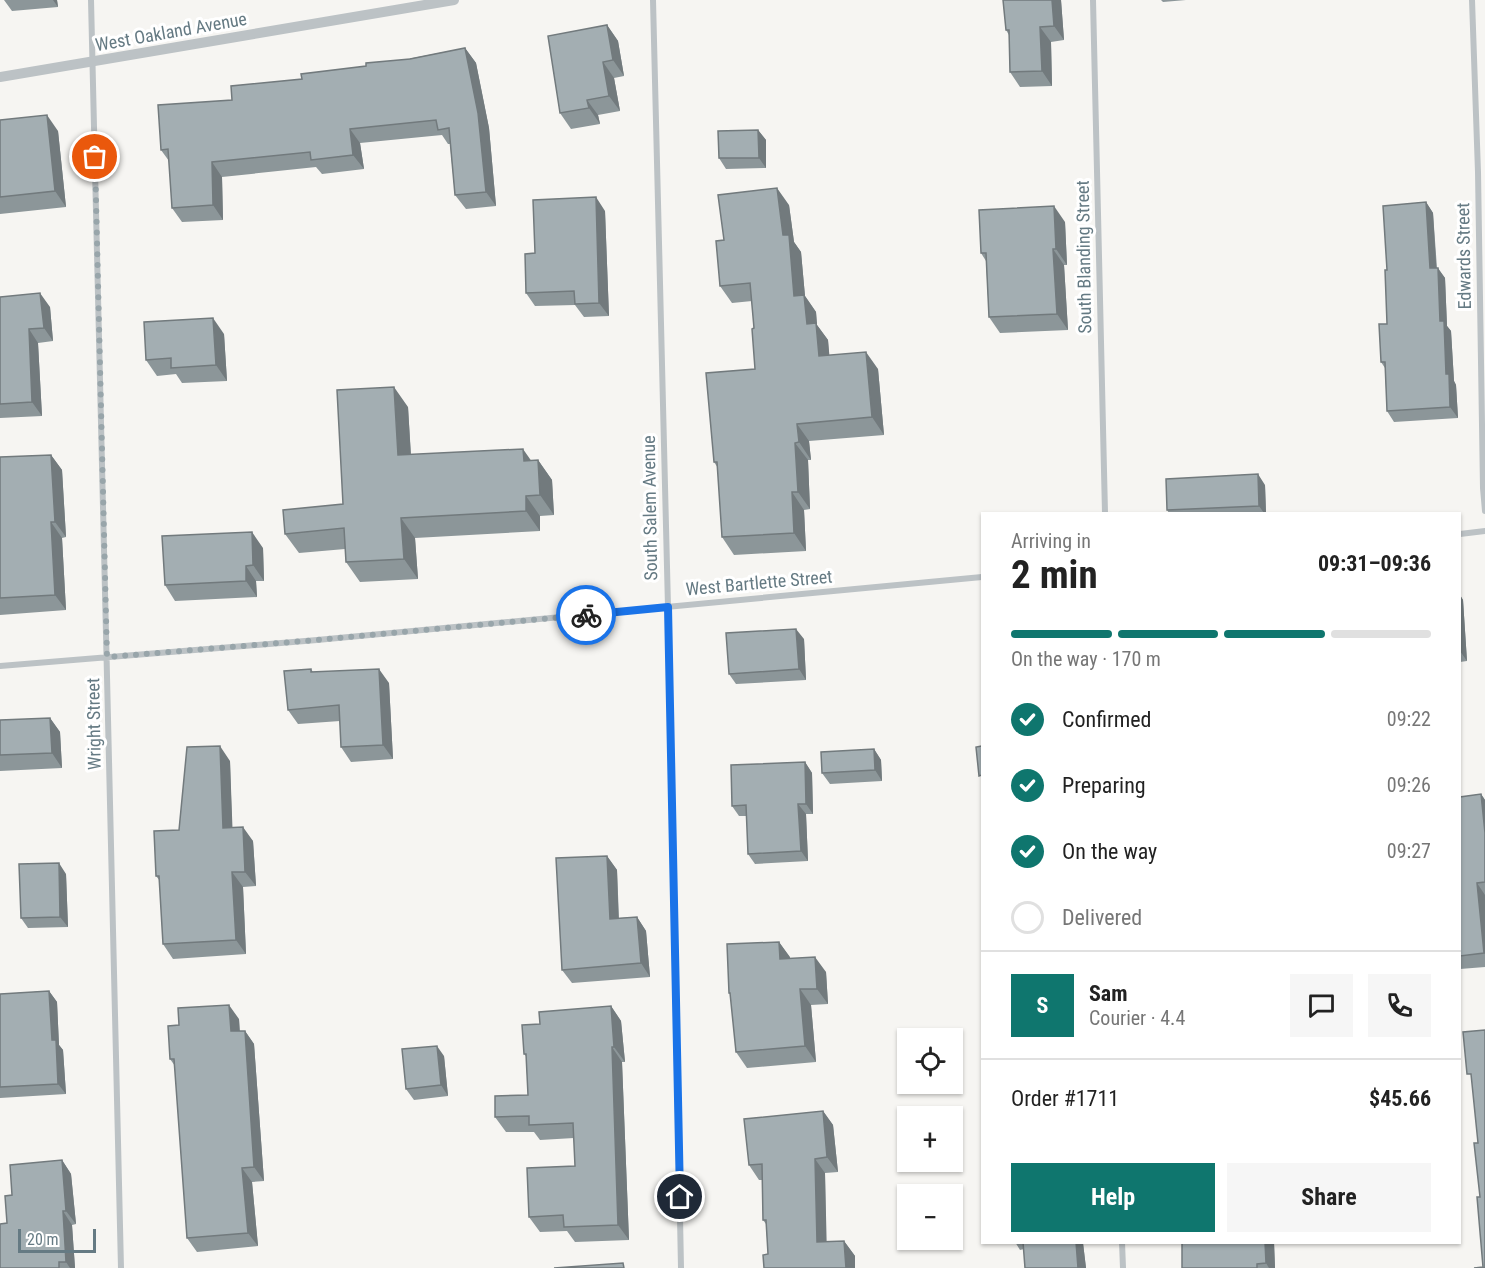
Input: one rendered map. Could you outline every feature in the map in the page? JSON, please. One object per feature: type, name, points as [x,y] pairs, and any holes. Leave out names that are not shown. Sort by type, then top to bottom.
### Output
[{"type":"street","name":"Wright Street","points":[[91,0],[121,1268]]},
{"type":"street","name":"West Oakland Avenue","points":[[0,76],[454,0]]},
{"type":"street","name":"South Salem Avenue","points":[[653,0],[681,1268]]},
{"type":"street","name":"South Blanding Street","points":[[1093,0],[1105,512]]},
{"type":"street","name":"Edwards Street","points":[[1472,0],[1485,511]]},
{"type":"street","points":[[1461,534],[1485,531]]},
{"type":"street","name":"West Bartlette Street","points":[[0,666],[306,641],[981,577]]},
{"type":"street","points":[[1122,1244],[1123,1268]]},
{"type":"building","points":[[1003,0],[1052,0],[1054,26],[1040,27],[1042,71],[1010,72],[1009,30],[1006,30]]},
{"type":"building","points":[[607,25],[613,60],[603,62],[609,96],[587,100],[589,108],[560,113],[548,36]]},
{"type":"building","points":[[465,48],[478,113],[486,192],[455,195],[449,128],[438,130],[436,120],[350,129],[353,155],[311,160],[310,152],[212,162],[213,205],[172,208],[168,149],[161,150],[158,105],[232,100],[231,86],[302,79],[301,74],[366,66],[366,63],[410,59]]},
{"type":"building","points":[[47,115],[55,191],[0,197],[0,120]]},
{"type":"building","points":[[758,130],[759,158],[719,158],[718,131]]},
{"type":"building","points":[[777,188],[783,235],[789,235],[794,296],[804,295],[807,324],[816,323],[819,356],[866,352],[872,417],[797,424],[799,442],[795,443],[798,492],[792,492],[794,533],[722,537],[717,462],[714,462],[706,373],[755,369],[750,283],[720,286],[716,241],[724,240],[718,195]]},
{"type":"building","points":[[596,197],[599,303],[575,304],[574,291],[526,293],[525,254],[535,253],[533,200]]},
{"type":"building","points":[[1426,202],[1430,268],[1438,268],[1440,321],[1444,321],[1450,407],[1387,411],[1385,362],[1381,362],[1379,324],[1387,324],[1385,270],[1387,270],[1383,206]]},
{"type":"building","points":[[1054,206],[1056,249],[1053,249],[1057,314],[989,317],[986,253],[981,253],[979,210]]},
{"type":"building","points":[[40,293],[44,328],[29,329],[32,402],[0,404],[0,297]]},
{"type":"building","points":[[213,318],[216,365],[171,368],[171,358],[146,360],[144,322]]},
{"type":"building","points":[[394,387],[398,455],[523,449],[524,461],[538,460],[540,495],[526,496],[526,511],[401,518],[404,559],[346,562],[344,528],[285,534],[283,510],[343,504],[337,390]]},
{"type":"building","points":[[51,455],[55,522],[51,522],[55,595],[0,598],[0,457]]},
{"type":"building","points":[[1258,474],[1259,506],[1167,510],[1166,479]]},
{"type":"building","points":[[252,532],[253,565],[246,566],[246,581],[165,585],[162,536]]},
{"type":"building","points":[[796,629],[799,669],[729,674],[726,633]]},
{"type":"building","points":[[311,669],[311,672],[379,669],[383,745],[341,747],[339,705],[288,710],[284,671]]},
{"type":"building","points":[[50,718],[52,753],[0,755],[0,720]]},
{"type":"building","points":[[220,746],[223,828],[243,827],[245,872],[232,872],[236,940],[163,944],[154,831],[179,830],[187,747]]},
{"type":"building","points":[[981,746],[981,775],[979,776],[976,747]]},
{"type":"building","points":[[874,749],[875,770],[822,773],[821,752]]},
{"type":"building","points":[[805,762],[806,804],[798,804],[801,851],[748,854],[746,805],[732,806],[731,765]]},
{"type":"building","points":[[1481,794],[1485,833],[1485,882],[1477,883],[1484,953],[1461,956],[1461,797]]},
{"type":"building","points":[[607,856],[610,919],[637,917],[641,963],[562,970],[556,858]]},
{"type":"building","points":[[59,863],[60,917],[21,918],[19,864]]},
{"type":"building","points":[[779,942],[780,959],[815,957],[817,989],[800,989],[805,1046],[736,1052],[729,993],[727,944]]},
{"type":"building","points":[[49,991],[52,1040],[56,1040],[58,1084],[0,1087],[0,994]]},
{"type":"building","points":[[229,1005],[231,1031],[245,1031],[254,1167],[242,1168],[248,1233],[187,1238],[174,1059],[170,1059],[168,1026],[179,1025],[178,1008]]},
{"type":"building","points":[[611,1006],[618,1225],[564,1227],[563,1215],[529,1217],[527,1168],[575,1166],[573,1123],[529,1125],[529,1116],[495,1117],[495,1096],[528,1095],[522,1025],[540,1024],[539,1012]]},
{"type":"building","points":[[1485,1030],[1485,1268],[1474,1268],[1483,1267],[1477,1197],[1480,1197],[1474,1143],[1478,1143],[1471,1074],[1467,1074],[1463,1032]]},
{"type":"building","points":[[437,1046],[441,1085],[406,1089],[402,1049]]},
{"type":"building","points":[[823,1111],[827,1157],[815,1159],[817,1242],[844,1241],[846,1268],[764,1268],[763,1255],[768,1254],[766,1220],[763,1220],[762,1164],[749,1165],[744,1119]]},
{"type":"building","points":[[62,1160],[66,1211],[63,1211],[66,1262],[59,1262],[59,1268],[0,1268],[0,1224],[7,1223],[5,1196],[12,1195],[10,1165]]},
{"type":"building","points":[[1023,1244],[1076,1244],[1078,1268],[1025,1268]]},
{"type":"building","points":[[1182,1244],[1265,1244],[1266,1263],[1257,1264],[1257,1268],[1182,1268]]},
{"type":"building","points":[[623,1263],[624,1268],[554,1268]]},
{"type":"way so far","points":[[95,157],[107,657],[586,615]]},
{"type":"route","points":[[586,615],[668,607],[680,1197]]}]
